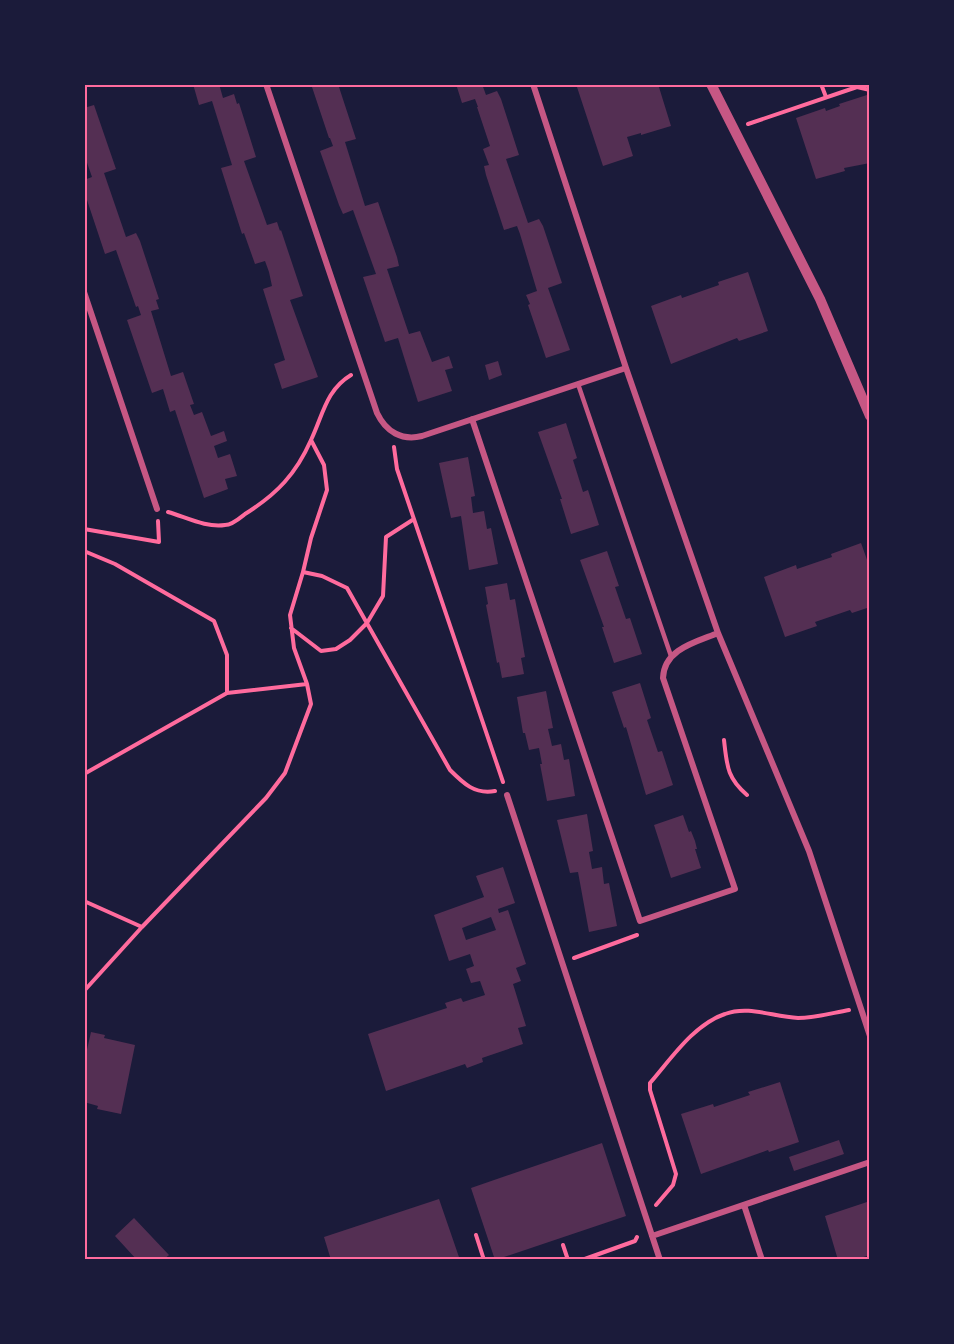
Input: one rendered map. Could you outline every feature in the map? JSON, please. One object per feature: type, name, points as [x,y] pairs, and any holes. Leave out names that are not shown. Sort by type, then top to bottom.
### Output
[{"type":"street","points":[[266,84],[380,419],[395,434],[415,437],[626,368]]},
{"type":"street","points":[[532,84],[626,368],[718,633],[809,851],[870,1036]]},
{"type":"street","points":[[711,84],[820,299],[870,416]]},
{"type":"street","points":[[84,292],[157,509]]},
{"type":"street","points":[[472,419],[640,921],[735,889],[663,678],[663,670],[671,656],[679,650],[718,633]]},
{"type":"street","points":[[506,792],[660,1260]]},
{"type":"street","points":[[652,1236],[870,1162]]},
{"type":"street","points":[[744,1205],[762,1260]]},
{"type":"lane","points":[[578,384],[671,656]]},
{"type":"path","points":[[821,84],[826,97]]},
{"type":"path","points":[[734,129],[857,87],[870,90]]},
{"type":"path","points":[[84,529],[159,542],[157,509],[190,518],[202,524],[227,526],[267,500],[290,478],[311,440],[324,405],[340,382],[362,369]]},
{"type":"path","points":[[303,572],[322,576],[347,588],[450,770],[467,787],[482,792],[506,792],[397,469],[394,451],[395,434]]},
{"type":"path","points":[[84,991],[266,798],[285,773],[311,704],[307,684],[294,648],[290,615],[327,489],[324,465],[311,440]]},
{"type":"path","points":[[291,628],[321,651],[336,649],[350,640],[367,623],[383,596],[386,537],[414,519]]},
{"type":"path","points":[[84,551],[115,564],[214,621],[227,655],[226,693]]},
{"type":"path","points":[[84,774],[226,693],[307,684]]},
{"type":"path","points":[[724,740],[726,763],[733,783],[747,795]]},
{"type":"path","points":[[84,901],[142,927]]},
{"type":"path","points":[[562,962],[638,935],[640,921]]},
{"type":"path","points":[[582,1260],[635,1241],[646,1217],[673,1185],[676,1174],[650,1090],[650,1083],[690,1037],[723,1014],[740,1010],[798,1018],[861,1008]]},
{"type":"path","points":[[476,1235],[484,1260]]},
{"type":"path","points":[[563,1245],[568,1260]]},
{"type":"building","points":[[193,84],[219,84],[223,98],[234,94],[237,104],[239,103],[256,157],[244,161],[267,225],[277,222],[281,230],[303,296],[290,300],[318,377],[282,389],[274,364],[285,360],[263,289],[272,286],[269,272],[265,261],[255,264],[244,233],[242,234],[221,168],[232,165],[212,101],[199,105]]},
{"type":"building","points":[[311,84],[338,84],[356,139],[345,142],[365,206],[378,202],[397,257],[399,266],[387,269],[409,334],[420,331],[432,362],[449,356],[453,368],[445,370],[452,391],[418,402],[398,338],[385,342],[363,277],[376,274],[353,210],[343,214],[320,151],[333,146]]},
{"type":"building","points":[[456,84],[482,84],[486,95],[497,91],[501,99],[519,155],[506,159],[528,223],[539,219],[543,226],[562,283],[548,288],[570,350],[546,358],[528,305],[530,304],[526,295],[537,291],[520,234],[517,226],[504,230],[484,166],[489,165],[483,149],[490,146],[478,107],[475,99],[462,103]]},
{"type":"building","points":[[576,84],[658,84],[671,126],[627,137],[633,156],[603,166]]},
{"type":"building","points":[[867,95],[870,105],[870,163],[844,168],[845,171],[816,179],[796,118],[825,108],[826,111]]},
{"type":"building","points":[[94,105],[116,169],[104,173],[126,237],[136,233],[140,241],[159,299],[156,300],[159,309],[151,311],[171,376],[183,372],[194,404],[190,405],[194,415],[202,412],[211,436],[224,431],[227,441],[214,446],[218,458],[230,454],[237,476],[225,479],[228,489],[204,498],[175,410],[170,412],[163,389],[152,393],[127,320],[141,315],[138,306],[136,307],[116,250],[105,254],[84,191],[84,180],[92,177],[84,154],[84,108]]},
{"type":"building","points":[[748,272],[768,331],[739,341],[737,338],[671,364],[651,306],[681,295],[682,298]]},
{"type":"building","points":[[498,361],[502,375],[489,380],[485,365]]},
{"type":"building","points":[[566,423],[577,458],[573,460],[583,492],[588,490],[599,525],[571,534],[560,499],[562,499],[538,432]]},
{"type":"building","points":[[468,457],[475,496],[471,497],[473,513],[484,511],[487,529],[491,528],[498,564],[469,570],[461,516],[451,518],[439,463]]},
{"type":"building","points":[[861,543],[870,568],[870,607],[852,613],[850,610],[815,622],[817,626],[785,637],[764,577],[796,565],[797,569],[832,557],[831,554]]},
{"type":"building","points":[[607,551],[619,586],[615,587],[626,619],[630,618],[642,654],[614,663],[580,560]]},
{"type":"building","points":[[507,583],[510,600],[515,599],[525,657],[521,658],[524,674],[502,678],[486,605],[488,604],[485,587]]},
{"type":"building","points":[[640,683],[651,718],[647,720],[658,752],[662,751],[673,785],[646,795],[626,727],[624,728],[612,692]]},
{"type":"building","points":[[546,691],[553,728],[548,729],[552,746],[561,744],[564,760],[569,759],[575,796],[547,801],[539,748],[529,750],[525,733],[523,733],[517,697]]},
{"type":"building","points":[[587,814],[593,851],[589,852],[592,869],[602,867],[604,884],[609,883],[617,926],[589,932],[578,872],[570,873],[557,820]]},
{"type":"building","points":[[683,815],[695,841],[701,868],[671,878],[654,825]]},
{"type":"building","points":[[503,867],[515,903],[498,909],[499,913],[508,910],[526,964],[516,968],[521,981],[513,984],[526,1026],[518,1028],[523,1044],[482,1058],[483,1062],[467,1068],[465,1064],[386,1091],[368,1034],[447,1008],[445,1003],[461,998],[463,1002],[485,995],[480,981],[471,983],[466,969],[474,966],[470,954],[449,961],[434,915],[484,897],[476,876]],"holes":[[[491,917],[496,930],[466,940],[462,928]]]},
{"type":"building","points":[[91,1032],[105,1035],[104,1038],[135,1045],[121,1114],[97,1109],[98,1106],[84,1102],[84,1063]]},
{"type":"building","points":[[780,1082],[799,1142],[769,1152],[768,1150],[701,1174],[681,1114],[713,1104],[714,1107],[750,1095],[748,1092]]},
{"type":"building","points":[[839,1140],[844,1154],[794,1171],[789,1157]]},
{"type":"building","points":[[602,1143],[626,1216],[495,1260],[471,1188]]},
{"type":"building","points":[[439,1199],[460,1260],[331,1260],[324,1237]]},
{"type":"building","points":[[870,1201],[870,1255],[854,1260],[838,1260],[825,1216]]},
{"type":"building","points":[[134,1218],[169,1255],[163,1260],[137,1260],[115,1236]]}]
